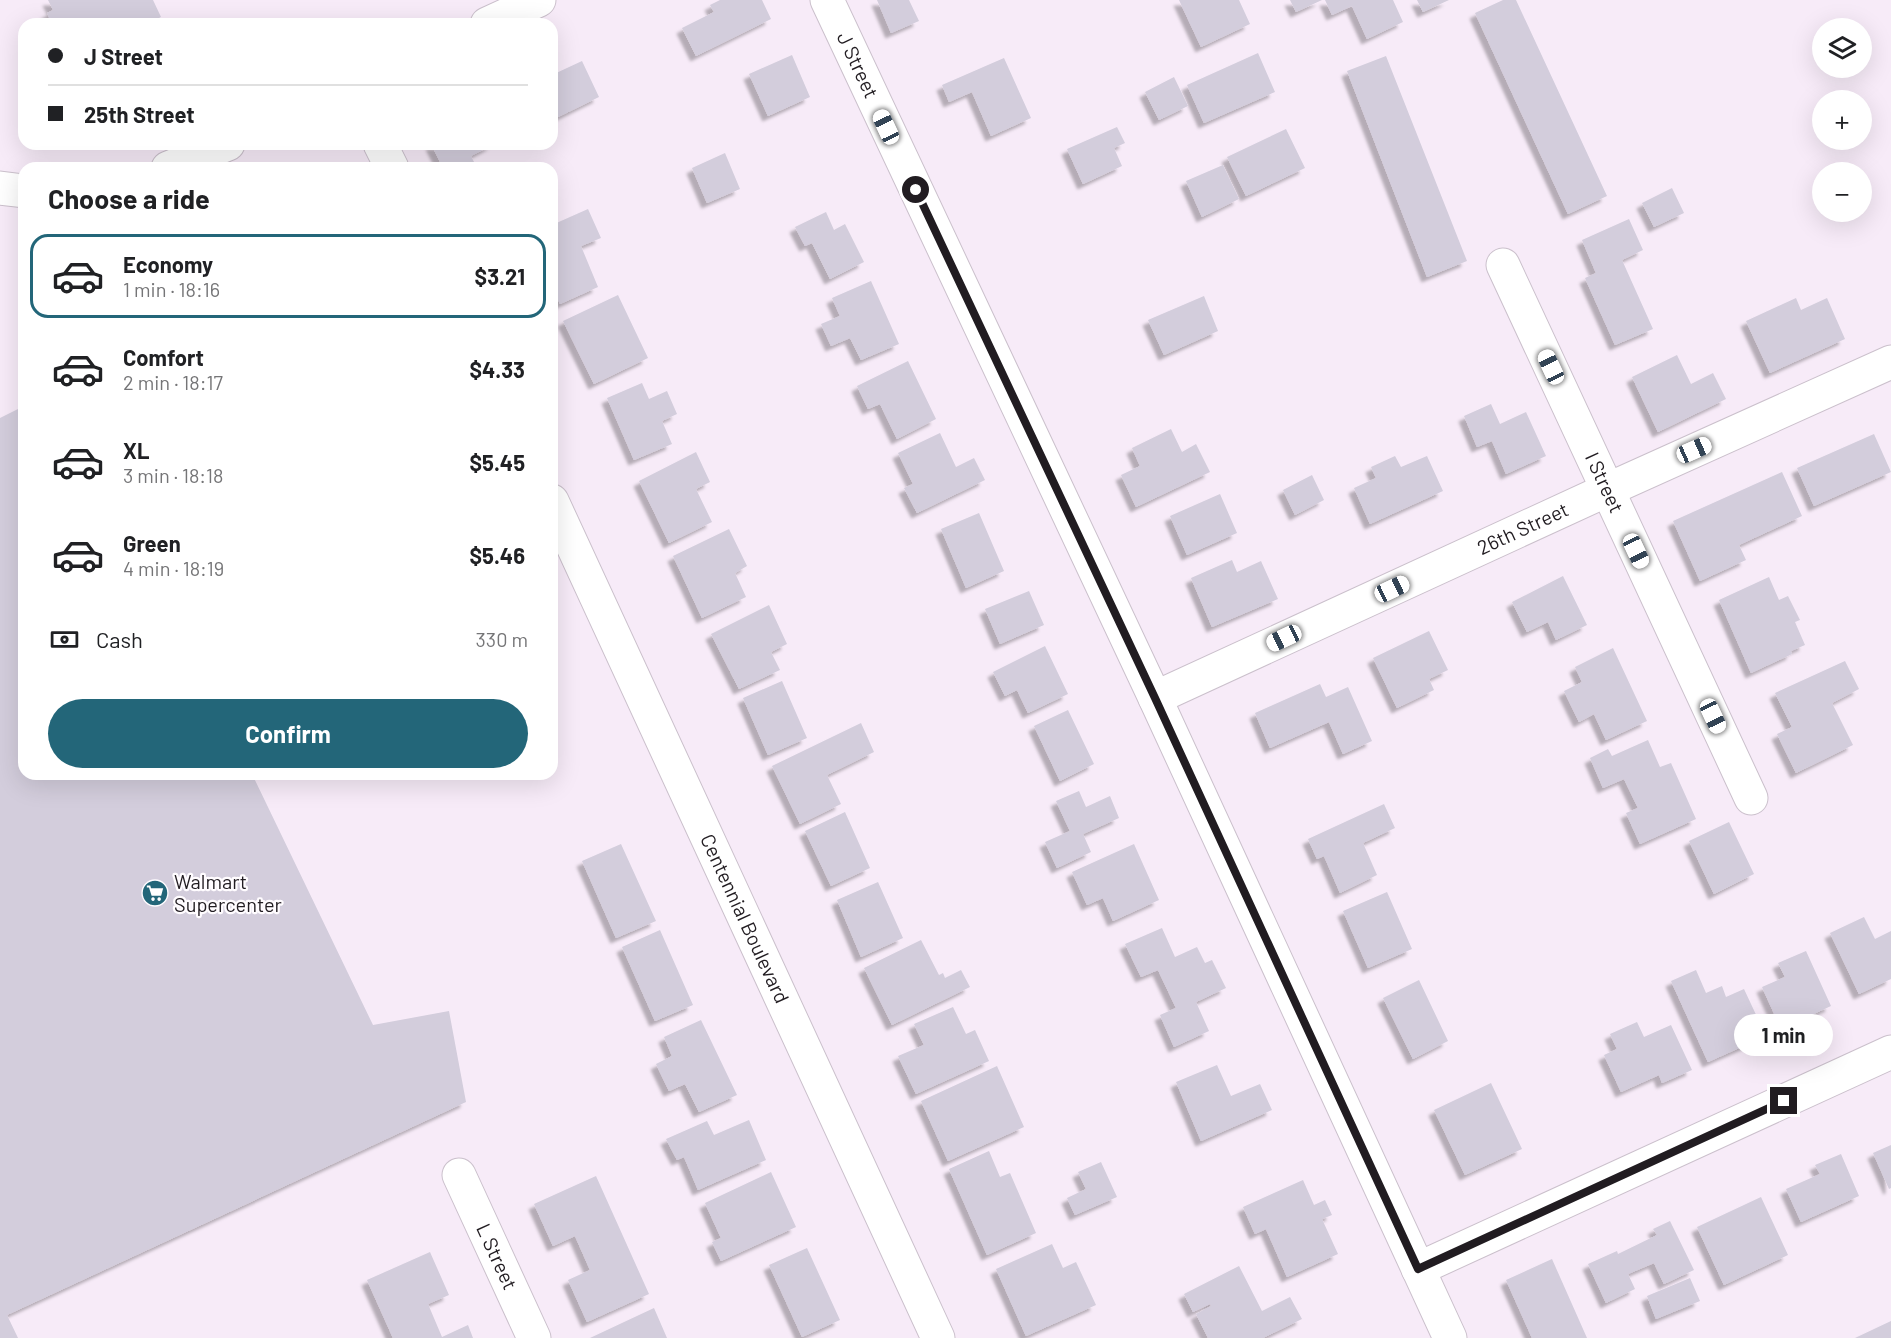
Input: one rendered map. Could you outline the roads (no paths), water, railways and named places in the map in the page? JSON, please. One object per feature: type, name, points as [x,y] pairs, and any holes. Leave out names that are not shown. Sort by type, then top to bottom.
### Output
[{"type":"street","points":[[500,18],[539,0]]},
{"type":"street","name":"J Street","points":[[827,0],[1155,698],[1450,1338]]},
{"type":"street","points":[[183,162],[213,150]]},
{"type":"street","points":[[0,188],[18,190]]},
{"type":"street","name":"I Street","points":[[1503,265],[1751,798]]},
{"type":"street","name":"26th Street","points":[[1155,698],[1891,362]]},
{"type":"street","name":"Centennial Boulevard","points":[[558,514],[938,1338]]},
{"type":"street","points":[[1418,1269],[1891,1052]]},
{"type":"street","name":"L Street","points":[[459,1175],[534,1338]]},
{"type":"place","name":"Walmart Supercenter","points":[[155,893]]}]
